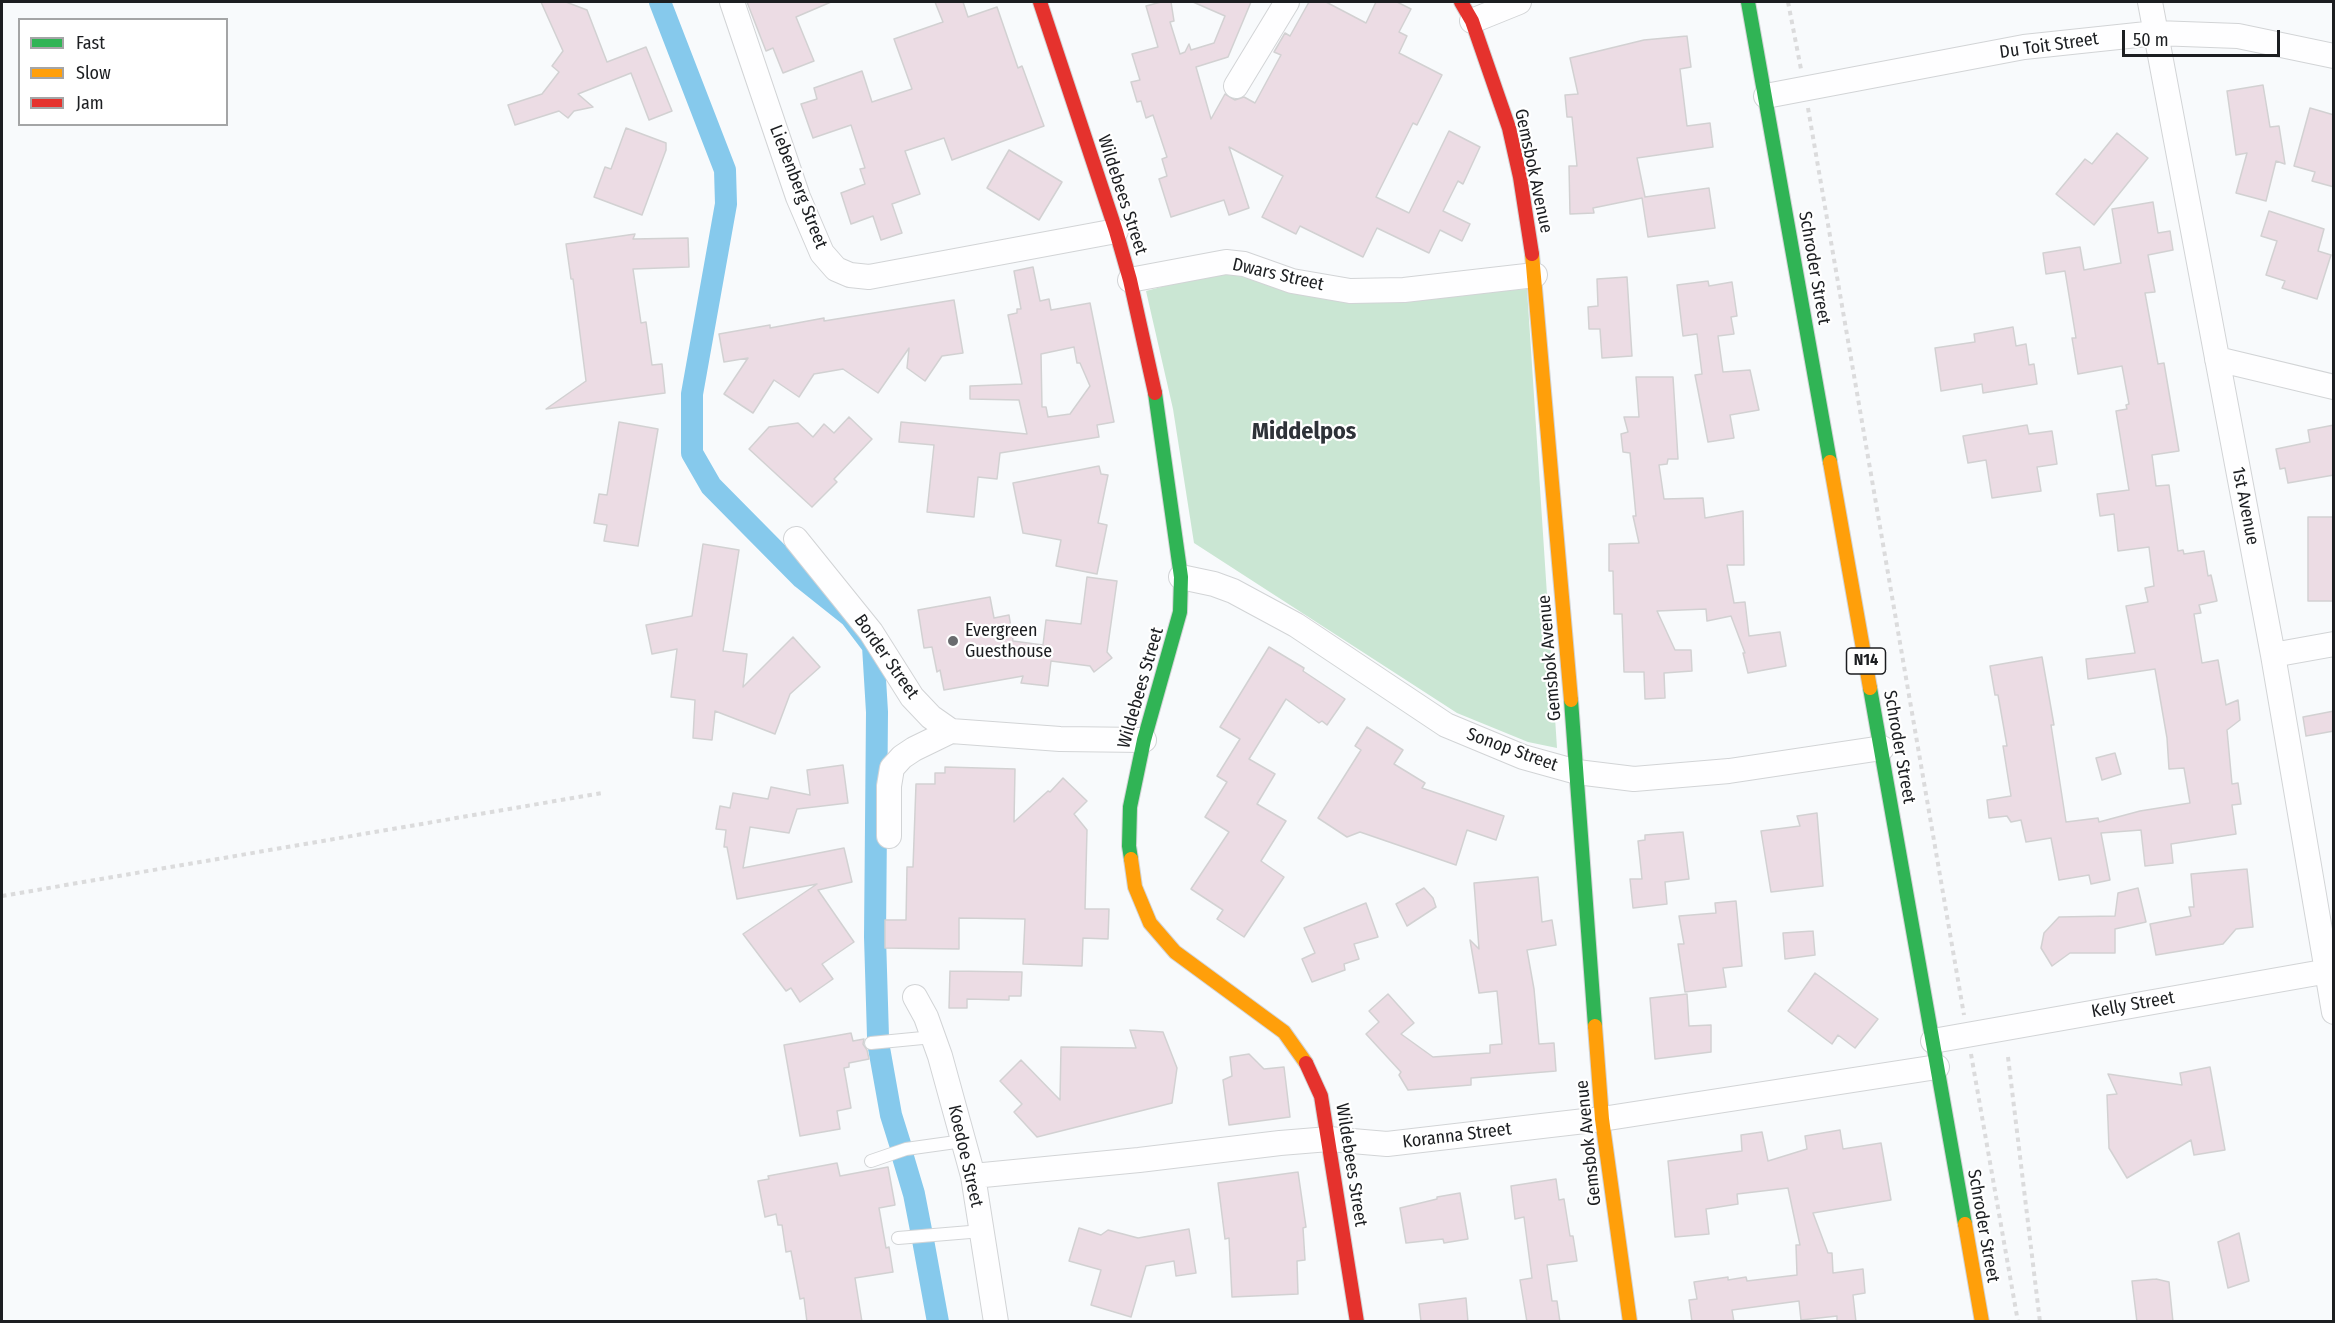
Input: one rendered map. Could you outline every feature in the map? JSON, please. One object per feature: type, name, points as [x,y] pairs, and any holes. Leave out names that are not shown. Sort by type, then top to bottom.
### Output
[{"type":"main road","name":"Wildebees Street","points":[[1040,2],[1130,280],[1159,414],[1181,577],[1180,612],[1144,740],[1130,807],[1129,846],[1135,887],[1150,923],[1175,952],[1284,1032],[1305,1060],[1322,1096],[1357,1322]]},
{"type":"main road","name":"Schroder Street","points":[[1748,2],[1982,1322]]},
{"type":"main road","name":"Gemsbok Avenue","points":[[1467,11],[1509,128],[1520,177],[1535,275],[1602,1119],[1630,1322]]},
{"type":"street","name":"Liebenberg Street","points":[[732,2],[798,197],[822,254],[836,269],[850,275],[869,277],[1116,231]]},
{"type":"street","points":[[1236,86],[1287,2]]},
{"type":"street","points":[[1467,11],[1519,2]]},
{"type":"street","name":"1st Avenue","points":[[2150,2],[2273,655],[2330,971],[2334,1012]]},
{"type":"street","name":"Du Toit Street","points":[[1766,96],[2024,47],[2156,33],[2238,36],[2334,56]]},
{"type":"street","name":"Dwars Street","points":[[1130,280],[1226,262],[1244,264],[1292,281],[1350,291],[1404,290],[1535,275]]},
{"type":"street","points":[[2217,359],[2334,387]]},
{"type":"street","name":"Border Street","points":[[796,539],[872,632],[912,698],[932,717],[951,730]]},
{"type":"street","name":"Sonop Street","points":[[1181,577],[1214,584],[1233,591],[1296,625],[1446,725],[1523,757],[1576,772],[1634,779],[1728,771],[1882,748]]},
{"type":"street","points":[[2273,655],[2334,644]]},
{"type":"street","points":[[889,836],[889,786],[892,768],[914,749],[951,730],[1060,739],[1144,740]]},
{"type":"street","name":"Kelly Street","points":[[1933,1041],[2330,971]]},
{"type":"street","name":"Koedoe Street","points":[[915,997],[933,1037],[973,1176],[996,1322]]},
{"type":"street","name":"Koranna Street","points":[[973,1176],[1329,1139],[1387,1144],[1602,1119],[1937,1067]]},
{"type":"lane","points":[[871,1043],[933,1037]]},
{"type":"lane","points":[[872,1161],[906,1149],[963,1140]]},
{"type":"lane","points":[[898,1238],[982,1232]]},
{"type":"path","points":[[1788,2],[1805,89],[2018,1322]]},
{"type":"path","points":[[2,896],[602,793]]},
{"type":"path","points":[[2008,1057],[2040,1322]]},
{"type":"green space","points":[[1236,267],[1368,301],[1527,289],[1557,748],[1528,742],[1457,713],[1194,543],[1173,409],[1146,291]]},
{"type":"building","points":[[541,2],[566,2],[587,10],[607,62],[646,47],[672,111],[649,120],[631,73],[578,94],[593,107],[574,111],[568,118],[559,111],[515,125],[508,105],[542,94],[559,72],[552,66],[563,51]]},
{"type":"building","points":[[747,2],[831,2],[796,17],[814,61],[783,73],[773,48],[766,51]]},
{"type":"building","points":[[935,2],[963,2],[968,17],[997,7],[1018,68],[1022,66],[1044,126],[952,160],[944,138],[905,151],[920,194],[892,204],[902,233],[881,240],[873,216],[851,224],[841,193],[865,184],[860,169],[865,168],[851,125],[813,138],[801,104],[817,99],[814,88],[862,71],[872,102],[912,89],[894,39],[943,22]]},
{"type":"building","points":[[1171,2],[1174,21],[1170,22],[1180,54],[1185,52],[1189,44],[1191,50],[1214,43],[1225,16],[1193,2],[1251,2],[1228,57],[1196,67],[1211,119],[1225,94],[1235,100],[1244,97],[1255,103],[1281,55],[1274,52],[1285,33],[1290,36],[1309,2],[1326,2],[1366,23],[1376,2],[1397,2],[1411,9],[1399,32],[1407,36],[1399,53],[1442,75],[1417,125],[1413,123],[1376,197],[1409,213],[1449,131],[1480,147],[1463,184],[1458,181],[1443,211],[1470,224],[1462,241],[1440,230],[1429,253],[1377,228],[1363,257],[1300,226],[1296,234],[1262,217],[1283,176],[1229,147],[1249,208],[1229,215],[1224,200],[1171,217],[1159,179],[1167,176],[1162,159],[1167,157],[1153,115],[1146,118],[1141,101],[1137,102],[1131,82],[1140,80],[1132,54],[1158,47],[1146,6]]},
{"type":"building","points":[[1687,36],[1691,67],[1680,69],[1687,126],[1710,123],[1713,147],[1637,158],[1645,197],[1709,188],[1715,228],[1648,237],[1642,198],[1593,208],[1594,213],[1570,214],[1569,166],[1577,166],[1572,117],[1567,117],[1565,95],[1578,94],[1570,58],[1644,40]]},
{"type":"building","points":[[2263,85],[2270,127],[2279,126],[2285,164],[2276,161],[2266,201],[2236,193],[2247,153],[2236,155],[2227,91]]},
{"type":"building","points":[[2310,108],[2334,115],[2334,187],[2312,181],[2315,172],[2294,166]]},
{"type":"building","points":[[626,128],[666,143],[666,150],[642,215],[594,197],[605,167],[611,169]]},
{"type":"building","points":[[2117,133],[2148,158],[2094,225],[2056,194],[2085,159],[2092,164]]},
{"type":"building","points":[[1009,150],[1062,182],[1039,220],[987,188]]},
{"type":"building","points":[[2153,202],[2158,233],[2170,231],[2173,250],[2148,255],[2155,292],[2145,293],[2158,364],[2164,363],[2179,451],[2152,455],[2156,486],[2169,485],[2178,551],[2183,550],[2184,554],[2204,551],[2208,576],[2211,575],[2217,601],[2199,605],[2201,613],[2194,614],[2202,663],[2218,660],[2226,705],[2238,700],[2240,720],[2227,730],[2232,784],[2238,783],[2241,804],[2232,805],[2236,834],[2171,844],[2173,863],[2145,866],[2141,830],[2101,833],[2110,880],[2091,884],[2089,875],[2059,880],[2051,838],[2026,842],[2021,820],[2011,822],[2007,816],[1989,818],[1987,800],[2011,796],[2003,746],[2007,746],[1990,666],[2042,657],[2054,725],[2051,725],[2066,822],[2098,818],[2099,822],[2140,811],[2190,803],[2184,768],[2169,769],[2167,738],[2155,669],[2088,679],[2086,659],[2135,653],[2126,606],[2148,602],[2145,588],[2154,586],[2149,547],[2118,551],[2114,514],[2100,516],[2097,494],[2129,490],[2116,411],[2127,409],[2126,405],[2129,404],[2122,366],[2078,374],[2072,338],[2076,338],[2065,271],[2046,274],[2043,253],[2080,247],[2084,270],[2121,263],[2112,209]]},
{"type":"building","points":[[2269,211],[2324,229],[2318,251],[2331,255],[2317,299],[2282,288],[2285,281],[2266,275],[2277,241],[2261,236]]},
{"type":"building","points":[[635,234],[633,239],[688,238],[689,267],[633,269],[641,323],[646,322],[652,365],[662,364],[665,393],[546,409],[586,381],[573,279],[571,279],[566,244]]},
{"type":"building","points":[[1033,267],[1040,301],[1049,299],[1051,310],[1090,303],[1114,422],[1097,425],[1099,437],[1000,453],[997,479],[978,477],[974,517],[927,512],[934,445],[899,442],[901,422],[1027,434],[1019,400],[970,399],[970,386],[1022,384],[1008,315],[1017,313],[1017,309],[1021,309],[1014,271]],"holes":[[[1074,347],[1077,363],[1080,363],[1090,386],[1070,414],[1048,417],[1046,407],[1042,407],[1041,354]]]},
{"type":"building","points":[[1627,277],[1632,356],[1602,358],[1600,329],[1589,329],[1588,307],[1598,306],[1597,279]]},
{"type":"building","points":[[1708,281],[1709,286],[1732,282],[1737,316],[1731,317],[1734,334],[1718,336],[1723,372],[1750,370],[1759,410],[1730,415],[1734,438],[1708,442],[1695,375],[1702,374],[1697,334],[1683,336],[1677,285]]},
{"type":"building","points":[[954,300],[963,353],[942,356],[925,381],[907,368],[909,348],[878,393],[843,369],[814,374],[799,397],[774,380],[753,413],[724,394],[748,358],[724,362],[719,334],[824,318],[824,321]]},
{"type":"building","points":[[2013,327],[2016,346],[2026,344],[2029,365],[2034,364],[2037,384],[1983,393],[1982,384],[1941,391],[1935,348],[1975,342],[1974,334]]},
{"type":"building","points":[[1636,377],[1673,377],[1678,459],[1668,459],[1667,464],[1659,465],[1664,499],[1703,498],[1705,518],[1743,511],[1744,565],[1727,565],[1734,603],[1745,602],[1749,636],[1780,632],[1786,666],[1748,673],[1743,653],[1745,653],[1731,616],[1707,621],[1706,609],[1657,611],[1675,650],[1691,650],[1692,671],[1664,673],[1665,698],[1645,699],[1644,672],[1624,672],[1622,614],[1614,614],[1613,571],[1609,571],[1609,544],[1639,543],[1633,516],[1636,516],[1630,453],[1623,452],[1621,434],[1628,432],[1624,417],[1639,417]]},
{"type":"building","points":[[849,417],[872,439],[834,479],[837,482],[812,507],[749,449],[769,427],[798,423],[813,437],[824,424],[834,433]]},
{"type":"building","points":[[619,422],[658,429],[638,546],[604,541],[607,525],[594,523],[599,494],[607,495]]},
{"type":"building","points":[[2027,425],[2029,434],[2052,431],[2057,464],[2037,467],[2041,491],[1992,498],[1986,460],[1968,463],[1963,436]]},
{"type":"building","points":[[2334,425],[2334,475],[2288,483],[2285,468],[2280,469],[2276,449],[2310,442],[2308,430]]},
{"type":"building","points":[[1099,466],[1101,474],[1108,475],[1098,523],[1107,525],[1097,574],[1056,566],[1061,540],[1023,533],[1013,483]]},
{"type":"building","points":[[2308,517],[2334,517],[2334,601],[2308,601]]},
{"type":"building","points":[[703,544],[739,550],[723,651],[747,654],[743,687],[793,637],[820,667],[790,694],[775,734],[715,711],[712,740],[693,738],[695,700],[671,697],[677,649],[652,654],[646,625],[692,616]]},
{"type":"building","points":[[1087,577],[1117,581],[1107,652],[1112,658],[1094,672],[1090,666],[1051,661],[1048,686],[1021,683],[1023,676],[944,690],[940,670],[937,672],[932,647],[924,648],[918,610],[990,597],[994,618],[1009,615],[1013,641],[1043,645],[1046,620],[1081,624]]},
{"type":"building","points":[[1269,647],[1304,668],[1303,671],[1345,699],[1327,725],[1322,721],[1319,723],[1286,699],[1249,759],[1275,774],[1257,804],[1286,821],[1261,861],[1284,877],[1244,937],[1217,919],[1223,910],[1191,889],[1229,832],[1205,817],[1227,782],[1217,776],[1240,739],[1220,727]]},
{"type":"building","points":[[2334,711],[2334,731],[2306,736],[2303,717]]},
{"type":"building","points":[[1367,727],[1403,750],[1394,764],[1425,783],[1422,788],[1504,816],[1496,840],[1467,830],[1456,865],[1360,832],[1347,837],[1318,818],[1361,750],[1355,746]]},
{"type":"building","points":[[2115,753],[2121,774],[2102,780],[2096,758]]},
{"type":"building","points":[[843,765],[848,803],[797,809],[789,833],[750,827],[743,868],[844,848],[852,882],[818,890],[854,942],[822,964],[833,979],[800,1002],[791,988],[786,991],[743,934],[817,884],[737,899],[727,847],[724,847],[726,830],[716,829],[720,806],[730,808],[733,793],[768,799],[771,787],[810,795],[807,770]]},
{"type":"building","points":[[945,767],[1015,769],[1014,822],[1063,778],[1087,801],[1074,814],[1087,830],[1085,909],[1109,909],[1108,939],[1083,938],[1082,966],[1023,964],[1025,919],[959,918],[959,949],[885,948],[885,920],[906,920],[907,867],[913,867],[916,784],[935,784],[935,773],[945,773]]},
{"type":"building","points":[[1817,813],[1823,886],[1771,892],[1761,831],[1800,826],[1797,816]]},
{"type":"building","points":[[1683,832],[1689,879],[1665,882],[1667,904],[1633,908],[1630,879],[1642,879],[1638,841],[1645,840],[1645,835]]},
{"type":"building","points":[[2247,869],[2253,927],[2236,929],[2223,944],[2156,955],[2150,924],[2191,916],[2189,907],[2194,907],[2191,874]]},
{"type":"building","points":[[1538,877],[1542,922],[1552,920],[1556,945],[1527,950],[1534,989],[1539,1044],[1554,1043],[1556,1071],[1471,1078],[1471,1085],[1408,1090],[1399,1075],[1401,1072],[1366,1034],[1379,1022],[1369,1011],[1388,994],[1414,1023],[1401,1034],[1433,1057],[1490,1053],[1490,1045],[1502,1044],[1497,991],[1479,993],[1470,940],[1479,949],[1474,883]]},
{"type":"building","points":[[1424,888],[1433,898],[1436,907],[1407,926],[1396,904]]},
{"type":"building","points":[[2138,888],[2146,922],[2115,929],[2115,953],[2070,953],[2052,966],[2041,948],[2044,933],[2059,917],[2115,916],[2118,893]]},
{"type":"building","points":[[1736,901],[1742,966],[1723,968],[1726,987],[1685,992],[1678,944],[1684,944],[1679,916],[1716,913],[1715,903]]},
{"type":"building","points":[[1366,903],[1378,937],[1354,944],[1359,959],[1344,964],[1345,970],[1312,982],[1302,959],[1315,953],[1304,928]]},
{"type":"building","points":[[1813,931],[1815,955],[1785,959],[1783,933]]},
{"type":"building","points":[[950,971],[1022,972],[1021,996],[1009,996],[1009,1000],[967,999],[967,1008],[949,1008]]},
{"type":"building","points":[[1815,973],[1878,1019],[1855,1048],[1838,1035],[1832,1044],[1788,1011]]},
{"type":"building","points":[[1687,994],[1689,1026],[1711,1025],[1711,1052],[1655,1059],[1650,998]]},
{"type":"building","points":[[1130,1030],[1163,1032],[1177,1068],[1172,1103],[1037,1137],[1014,1112],[1022,1104],[1000,1081],[1021,1060],[1060,1100],[1061,1047],[1136,1048]]},
{"type":"building","points":[[851,1033],[853,1041],[864,1039],[863,1044],[869,1059],[849,1063],[849,1067],[844,1068],[851,1108],[837,1111],[840,1129],[800,1136],[784,1045]]},
{"type":"building","points":[[1249,1054],[1264,1069],[1284,1067],[1290,1117],[1229,1125],[1223,1080],[1232,1076],[1230,1057]]},
{"type":"building","points":[[2210,1067],[2225,1150],[2194,1155],[2191,1140],[2127,1178],[2109,1148],[2107,1095],[2117,1094],[2108,1074],[2182,1085],[2180,1073]]},
{"type":"building","points":[[1840,1130],[1843,1149],[1881,1143],[1891,1200],[1813,1213],[1828,1253],[1832,1253],[1833,1273],[1863,1269],[1865,1293],[1853,1295],[1856,1322],[1837,1322],[1837,1316],[1801,1320],[1799,1301],[1732,1310],[1734,1322],[1692,1322],[1689,1300],[1697,1299],[1694,1282],[1728,1277],[1728,1280],[1746,1277],[1747,1281],[1797,1275],[1796,1245],[1800,1245],[1788,1188],[1737,1194],[1738,1204],[1706,1209],[1709,1234],[1675,1237],[1668,1161],[1742,1151],[1741,1135],[1762,1132],[1768,1161],[1807,1149],[1805,1136]]},
{"type":"building","points":[[837,1163],[840,1176],[888,1167],[895,1205],[879,1208],[893,1272],[855,1278],[862,1322],[807,1322],[804,1298],[800,1299],[791,1251],[786,1252],[782,1225],[778,1225],[776,1214],[765,1217],[758,1181],[769,1179],[768,1176]]},
{"type":"building","points":[[1298,1172],[1306,1227],[1303,1228],[1305,1260],[1297,1261],[1298,1294],[1232,1297],[1229,1238],[1225,1239],[1218,1183]]},
{"type":"building","points":[[1556,1179],[1559,1200],[1564,1199],[1577,1261],[1547,1265],[1552,1301],[1557,1301],[1560,1322],[1527,1322],[1520,1280],[1532,1278],[1524,1217],[1515,1219],[1511,1186]]},
{"type":"building","points":[[1460,1193],[1468,1239],[1444,1243],[1443,1239],[1406,1243],[1400,1208]]},
{"type":"building","points":[[1079,1228],[1101,1235],[1108,1230],[1138,1238],[1189,1229],[1196,1273],[1176,1276],[1174,1261],[1146,1266],[1131,1317],[1091,1305],[1101,1270],[1069,1261]]},
{"type":"building","points":[[2239,1233],[2249,1281],[2228,1288],[2218,1242]]},
{"type":"building","points":[[2156,1279],[2169,1282],[2173,1322],[2137,1322],[2132,1281]]},
{"type":"building","points":[[1466,1298],[1468,1322],[1421,1322],[1419,1304]]},
{"type":"waterway","points":[[660,2],[725,170],[726,204],[692,394],[692,453],[711,486],[802,578],[851,617],[873,646],[877,712],[875,937],[878,1037]]},
{"type":"waterway","points":[[879,1048],[891,1115],[901,1147]]},
{"type":"waterway","points":[[903,1157],[914,1194],[921,1230]]},
{"type":"waterway","points":[[923,1240],[938,1322]]},
{"type":"traffic: fast","points":[[1748,2],[1830,462]]},
{"type":"traffic: fast","points":[[1131,859],[1130,807],[1144,740],[1180,612],[1181,577],[1155,393]]},
{"type":"traffic: fast","points":[[1870,688],[1965,1224]]},
{"type":"traffic: fast","points":[[1571,700],[1595,1026]]},
{"type":"traffic: slow","points":[[1532,254],[1571,700]]},
{"type":"traffic: slow","points":[[1830,462],[1870,688]]},
{"type":"traffic: slow","points":[[1131,859],[1135,887],[1150,923],[1175,952],[1284,1032],[1306,1063]]},
{"type":"traffic: slow","points":[[1595,1026],[1602,1119],[1630,1322]]},
{"type":"traffic: slow","points":[[1965,1224],[1982,1322]]},
{"type":"traffic: jam","points":[[1040,2],[1116,231],[1130,280],[1155,393]]},
{"type":"traffic: jam","points":[[1461,2],[1472,21],[1509,128],[1520,177],[1532,254]]},
{"type":"traffic: jam","points":[[1306,1063],[1321,1096],[1357,1322]]},
{"type":"place","name":"Evergreen Guesthouse","points":[[953,641]]},
{"type":"district","name":"Middelpos","points":[[1304,432]]}]
